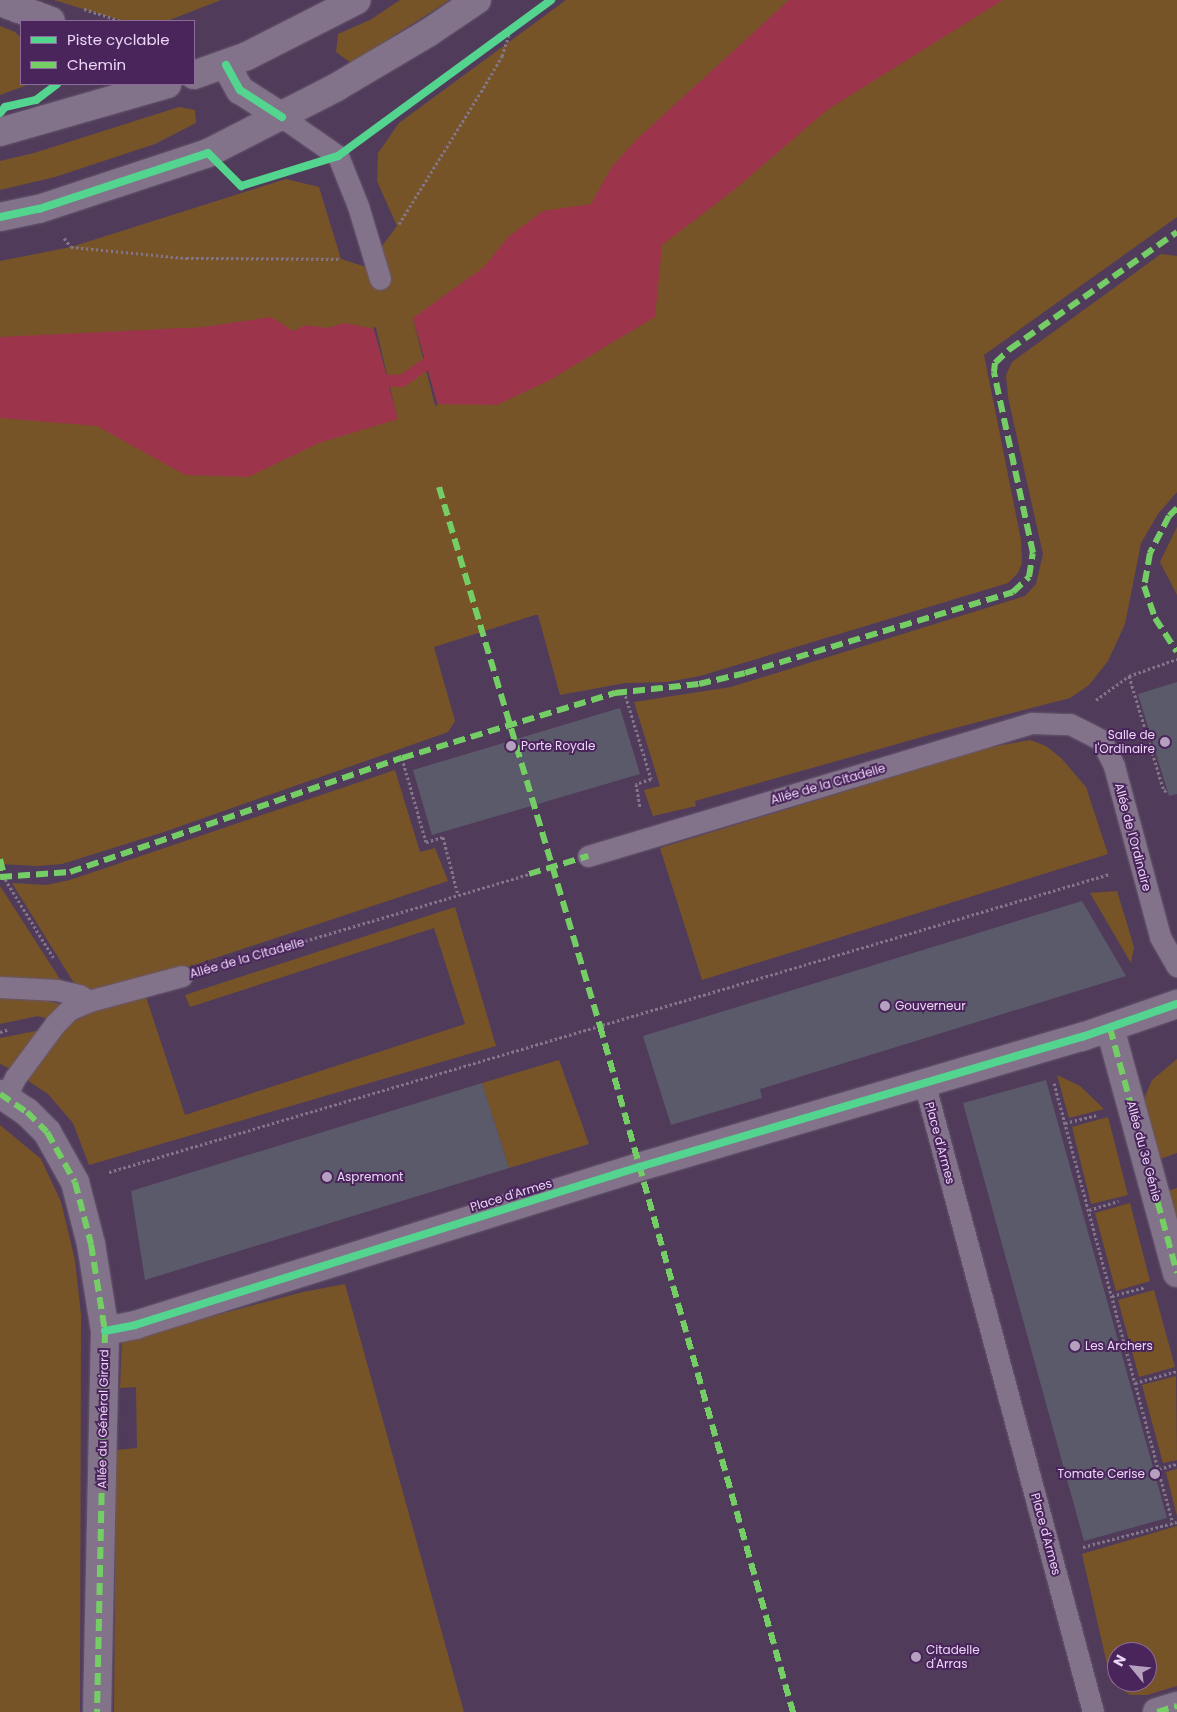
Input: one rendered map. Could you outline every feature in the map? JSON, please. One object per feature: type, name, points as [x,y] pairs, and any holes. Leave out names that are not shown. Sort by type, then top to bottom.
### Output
[{"type":"street","points":[[195,75],[226,65],[315,24],[357,0]]},
{"type":"street","points":[[0,217],[39,209],[175,166],[282,117],[428,33],[477,0]]},
{"type":"street","points":[[0,2],[48,20]]},
{"type":"street","points":[[226,65],[240,90],[282,117]]},
{"type":"street","points":[[0,132],[135,88],[159,85]]},
{"type":"street","points":[[924,1082],[1110,1028],[1177,1004]]},
{"type":"street","name":"Allée du 3e Génie","points":[[1110,1028],[1177,1273]]},
{"type":"street","name":"Place d'Armes","points":[[105,1331],[136,1325],[365,1251],[924,1082]]},
{"type":"street","name":"Allée du Général Girard","points":[[3,1095],[27,1112],[47,1132],[75,1182],[91,1244],[105,1331],[97,1712]]},
{"type":"street","points":[[1157,1712],[1177,1706]]},
{"type":"lane","points":[[282,117],[338,156],[374,255],[380,279]]},
{"type":"lane","name":"Allée de la Citadelle","points":[[588,856],[1032,723],[1070,724]]},
{"type":"lane","name":"Allée de l'Ordinaire","points":[[1070,724],[1101,740],[1114,766],[1160,937],[1177,966]]},
{"type":"lane","name":"Allée de la Citadelle","points":[[3,1095],[54,1024],[69,1010],[89,1001],[182,976]]},
{"type":"lane","points":[[0,987],[57,990],[79,995],[89,1001]]},
{"type":"lane","name":"Place d'Armes","points":[[924,1082],[1094,1712]]},
{"type":"path","points":[[79,7],[119,20]]},
{"type":"path","points":[[39,209],[71,247],[186,258],[330,260],[374,255],[404,219],[502,56],[509,34]]},
{"type":"path","points":[[232,175],[241,186],[338,156]]},
{"type":"path","points":[[1070,724],[1090,704],[1129,676],[1177,659]]},
{"type":"path","points":[[1129,676],[1164,791],[1167,790]]},
{"type":"path","points":[[624,691],[651,779],[636,784]]},
{"type":"path","points":[[402,758],[426,842],[443,837],[458,894]]},
{"type":"path","points":[[75,1182],[1141,865]]},
{"type":"path","points":[[5,879],[55,960]]},
{"type":"path","points":[[1045,1048],[1158,1469],[1175,1522],[1077,1548]]},
{"type":"path","points":[[1135,1383],[1177,1371]]},
{"type":"path","points":[[1158,1469],[1177,1464]]},
{"type":"shaded area","points":[[54,0],[221,0],[170,20],[119,20]]},
{"type":"shaded area","points":[[400,0],[450,0],[351,63],[336,52],[338,34],[370,20]]},
{"type":"shaded area","points":[[566,0],[1177,0],[1177,217],[984,355],[1021,540],[1022,563],[1018,573],[1008,583],[700,676],[667,682],[625,683],[560,695],[538,615],[535,615],[434,647],[455,721],[448,732],[164,832],[62,864],[37,866],[0,864],[0,261],[71,247],[286,179],[319,187],[341,259],[366,267],[397,226],[377,181],[378,153],[399,123]]},
{"type":"shaded area","points":[[789,0],[1003,0],[827,110],[734,190],[662,245],[655,317],[550,380],[497,405],[437,404],[413,318],[484,267],[508,237],[543,211],[591,204],[611,168],[636,140]]},
{"type":"shaded area","points":[[0,26],[15,32],[20,37],[20,85],[27,85],[0,95]]},
{"type":"shaded area","points":[[179,107],[195,110],[196,123],[155,144],[55,177],[0,190],[0,161],[34,153]]},
{"type":"shaded area","points":[[1161,254],[1177,256],[1177,492],[1158,514],[1141,543],[1125,624],[1108,661],[1089,685],[1070,698],[936,733],[695,801],[696,806],[653,816],[644,790],[660,786],[634,702],[731,687],[1025,596],[1036,584],[1043,554],[1008,397],[1006,375],[1012,362]]},
{"type":"shaded area","points":[[271,317],[293,331],[306,325],[327,328],[345,323],[374,329],[398,419],[319,443],[248,477],[185,475],[97,426],[0,418],[0,337],[204,327]]},
{"type":"shaded area","points":[[1177,527],[1177,595],[1160,562]]},
{"type":"shaded area","points":[[1030,740],[1046,746],[1061,758],[1086,787],[1108,854],[702,980],[660,848],[986,748]]},
{"type":"shaded area","points":[[395,770],[420,852],[435,848],[448,881],[182,969],[106,990],[90,989],[74,983],[12,883],[46,885],[70,880]]},
{"type":"shaded area","points":[[0,886],[65,987],[0,978]]},
{"type":"shaded area","points":[[1117,891],[1134,947],[1131,963],[1090,893]]},
{"type":"shaded area","points":[[455,907],[496,1046],[89,1165],[73,1123],[48,1094],[27,1080],[69,1024],[95,1010],[146,997],[185,1115],[465,1024],[434,928],[190,1007],[185,995]]},
{"type":"shaded area","points":[[0,998],[47,1001],[65,1005],[48,1019],[38,1016],[0,1024]]},
{"type":"shaded area","points":[[41,1030],[13,1070],[0,1064],[0,1038]]},
{"type":"shaded area","points":[[1177,1059],[1177,1153],[1160,1159],[1144,1099],[1152,1080]]},
{"type":"shaded area","points":[[559,1060],[589,1144],[509,1168],[482,1083]]},
{"type":"shaded area","points":[[1057,1075],[1080,1086],[1104,1109],[1069,1118]]},
{"type":"shaded area","points":[[1108,1117],[1128,1195],[1091,1204],[1072,1127]]},
{"type":"shaded area","points":[[0,1125],[41,1159],[61,1202],[75,1260],[81,1315],[80,1712],[0,1712]]},
{"type":"shaded area","points":[[1177,1188],[1177,1225],[1168,1191]]},
{"type":"shaded area","points":[[1130,1203],[1150,1281],[1116,1291],[1095,1213]]},
{"type":"shaded area","points":[[345,1284],[464,1712],[114,1712],[116,1450],[137,1448],[136,1387],[120,1388],[122,1340],[303,1292]]},
{"type":"shaded area","points":[[1154,1290],[1175,1367],[1139,1377],[1118,1300]]},
{"type":"shaded area","points":[[1176,1376],[1177,1460],[1163,1463],[1142,1385]]},
{"type":"shaded area","points":[[1177,1469],[1177,1516],[1166,1472]]},
{"type":"shaded area","points":[[1177,1526],[1177,1686],[1157,1692],[1157,1642],[1107,1642],[1107,1664],[1082,1554]]},
{"type":"shaded area","points":[[1126,1692],[1157,1692],[1147,1695],[1130,1695]]},
{"type":"pier","points":[[412,315],[438,406],[435,405]]},
{"type":"pier","points":[[373,326],[376,328],[398,421],[382,358]]},
{"type":"building","name":"Salle de l'Ordinaire","points":[[1177,682],[1177,794],[1169,796],[1138,694]]},
{"type":"building","points":[[620,708],[640,774],[432,835],[413,770]]},
{"type":"building","name":"Gouverneur","points":[[1082,901],[1126,976],[760,1089],[762,1098],[671,1125],[643,1036]]},
{"type":"building","name":"Les Archers","points":[[1046,1080],[1167,1518],[1084,1541],[963,1103]]},
{"type":"building","name":"Aspremont","points":[[482,1083],[509,1168],[145,1280],[131,1191]]},
{"type":"waterway","points":[[371,380],[402,381],[440,354]]},
{"type":"marked path","points":[[0,877],[70,872],[402,758],[615,693],[699,684],[745,673],[1013,592],[1029,577],[1033,553],[994,372],[995,363],[1010,349],[1177,232]]},
{"type":"marked path","points":[[439,487],[600,1026],[793,1712]]},
{"type":"marked path","points":[[1177,508],[1169,516],[1150,553],[1144,586],[1155,618],[1177,652]]},
{"type":"marked path","points":[[529,874],[588,856]]},
{"type":"marked path","points":[[0,859],[5,879]]},
{"type":"marked path","points":[[1110,1028],[1177,1273]]},
{"type":"marked path","points":[[0,1094],[27,1112],[47,1132],[75,1182],[91,1244],[105,1331],[97,1712]]},
{"type":"marked path","points":[[1157,1712],[1177,1706]]},
{"type":"cycle path","points":[[0,217],[39,209],[208,153],[241,186],[338,156],[551,0]]},
{"type":"cycle path","points":[[226,65],[240,90],[282,117]]},
{"type":"cycle path","points":[[0,113],[5,107],[36,100],[56,85]]},
{"type":"cycle path","points":[[105,1331],[135,1325],[639,1167],[1082,1037],[1177,1004]]},
{"type":"place","name":"Salle de l'Ordinaire","points":[[1165,742]]},
{"type":"place","name":"Porte Royale","points":[[511,746]]},
{"type":"place","name":"Gouverneur","points":[[885,1006]]},
{"type":"place","name":"Aspremont","points":[[327,1177]]},
{"type":"place","name":"Les Archers","points":[[1075,1346]]},
{"type":"place","name":"Tomate Cerise","points":[[1155,1474]]},
{"type":"place","name":"Citadelle d'Arras","points":[[916,1657]]}]
